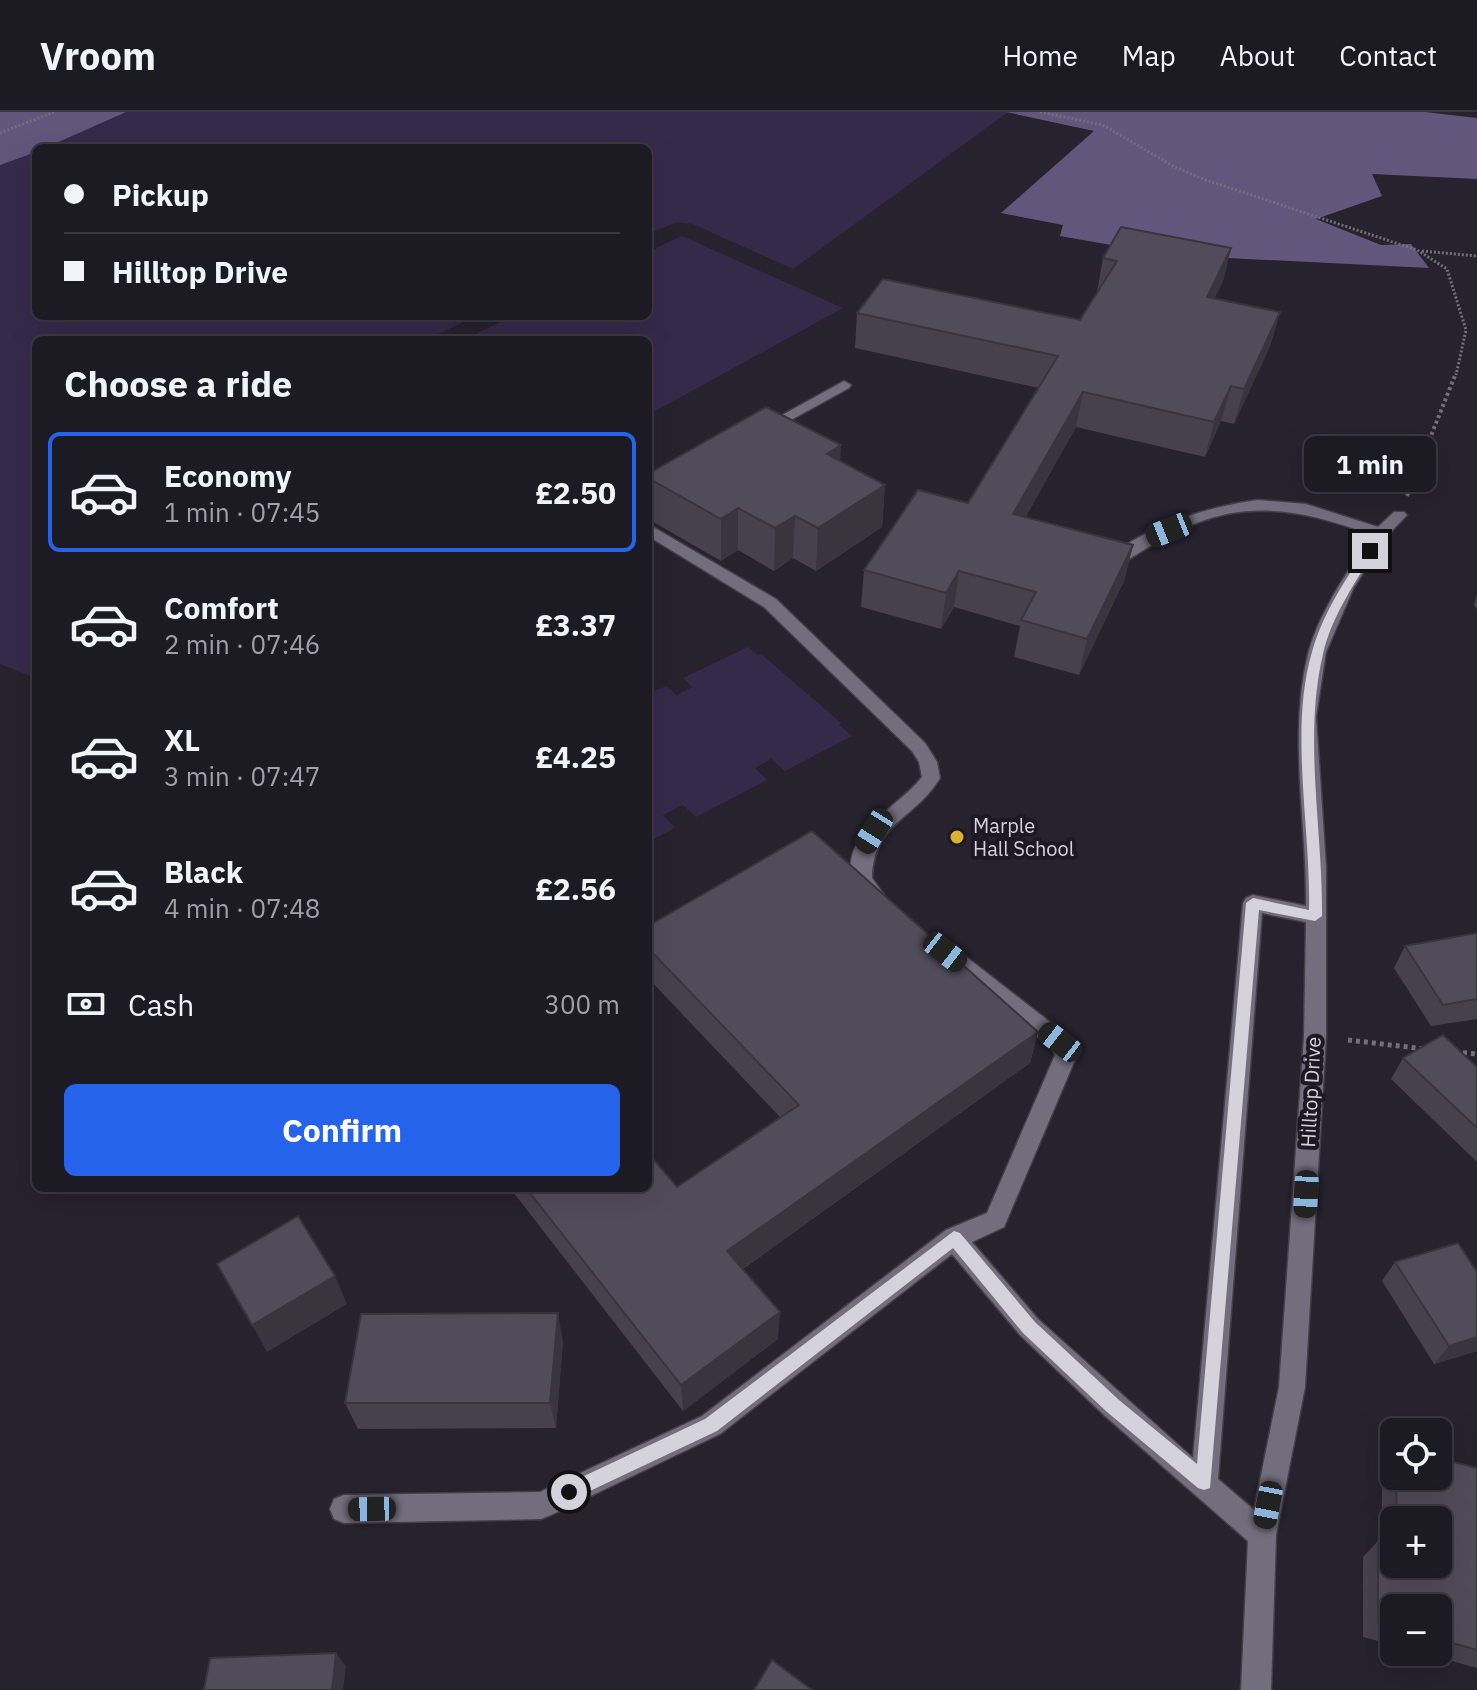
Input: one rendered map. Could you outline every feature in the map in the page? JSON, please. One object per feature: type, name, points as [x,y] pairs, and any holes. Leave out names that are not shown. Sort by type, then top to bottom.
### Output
[{"type":"street","points":[[745,439],[844,385]]},
{"type":"street","points":[[1113,563],[1146,539],[1192,520],[1245,507],[1279,505],[1312,510],[1381,533]]},
{"type":"street","name":"Hilltop Drive","points":[[1256,1690],[1262,1535],[1292,1387],[1315,1037],[1316,866],[1307,717],[1317,652],[1346,587],[1381,533],[1399,515]]},
{"type":"street","points":[[652,531],[770,603],[919,747],[928,762],[931,778],[923,790],[888,816],[864,847],[862,879],[889,907]]},
{"type":"street","points":[[1204,1482],[1253,903],[1315,916]]},
{"type":"street","points":[[344,1509],[541,1505],[711,1425],[954,1238],[996,1220],[1066,1055],[1060,1042],[938,946]]},
{"type":"street","points":[[954,1238],[1029,1327],[1113,1406],[1262,1535]]},
{"type":"path","points":[[0,133],[54,112]]},
{"type":"path","points":[[1040,112],[1103,125],[1175,167],[1203,179],[1417,250],[1477,256]]},
{"type":"path","points":[[1399,515],[1454,384],[1466,330],[1447,269],[1417,250]]},
{"type":"path","points":[[1315,1037],[1433,1050]]},
{"type":"path","points":[[1448,1051],[1477,1054]]},
{"type":"shaded area","points":[[0,112],[126,112],[54,144],[32,144],[32,153],[0,165]]},
{"type":"shaded area","points":[[94,112],[1008,112],[793,269],[693,224],[677,222],[652,232],[652,144],[32,144],[32,320],[468,320],[434,336],[32,336],[32,676],[0,664],[0,156]]},
{"type":"shaded area","points":[[1006,112],[1425,112],[1477,118],[1477,179],[1372,174],[1382,196],[1316,219],[1381,245],[1411,244],[1429,268],[1168,255],[1060,236],[1063,225],[1001,213],[1094,131]]},
{"type":"shaded area","points":[[682,236],[843,308],[652,413],[652,336],[471,336],[505,320],[652,320],[652,250]]},
{"type":"shaded area","points":[[748,647],[761,654],[852,736],[785,771],[771,759],[755,768],[767,780],[696,817],[683,805],[663,815],[675,828],[652,840],[652,692],[666,686],[677,695],[692,687],[683,678]]},
{"type":"building","points":[[1121,227],[1231,248],[1207,297],[1280,312],[1244,389],[1231,386],[1214,422],[1083,392],[1013,514],[1133,545],[1087,639],[1021,620],[1036,592],[959,571],[946,593],[864,570],[918,490],[968,503],[1058,356],[857,313],[883,279],[1080,320],[1117,261],[1103,258]]},
{"type":"building","points":[[766,407],[841,445],[827,454],[885,485],[818,528],[795,516],[775,528],[738,508],[721,519],[652,480],[652,472]]},
{"type":"building","points":[[812,831],[1038,1032],[727,1251],[780,1312],[681,1385],[529,1192],[652,1192],[652,1158],[677,1187],[799,1105],[652,952],[652,924]]},
{"type":"building","points":[[1477,933],[1477,999],[1443,1005],[1405,946]]},
{"type":"building","points":[[1443,1035],[1477,1067],[1477,1128],[1403,1058]]},
{"type":"building","points":[[298,1216],[335,1276],[252,1325],[217,1264]]},
{"type":"building","points":[[1458,1243],[1477,1272],[1477,1337],[1449,1346],[1395,1262]]},
{"type":"building","points":[[558,1313],[550,1403],[345,1403],[361,1314]]},
{"type":"building","points":[[1452,1462],[1477,1468],[1477,1650],[1452,1643],[1452,1594],[1380,1594],[1378,1623],[1378,1541],[1380,1578],[1452,1578],[1452,1506],[1397,1506],[1396,1490],[1452,1490]]},
{"type":"building","points":[[336,1653],[332,1690],[204,1690],[210,1658]]},
{"type":"building","points":[[772,1660],[812,1690],[754,1690]]},
{"type":"place","name":"Marple Hall School","points":[[957,837]]},
{"type":"route","points":[[569,1492],[711,1425],[954,1238],[1029,1327],[1113,1406],[1204,1482],[1253,903],[1315,916],[1316,866],[1307,717],[1317,652],[1346,587],[1370,551]]}]
